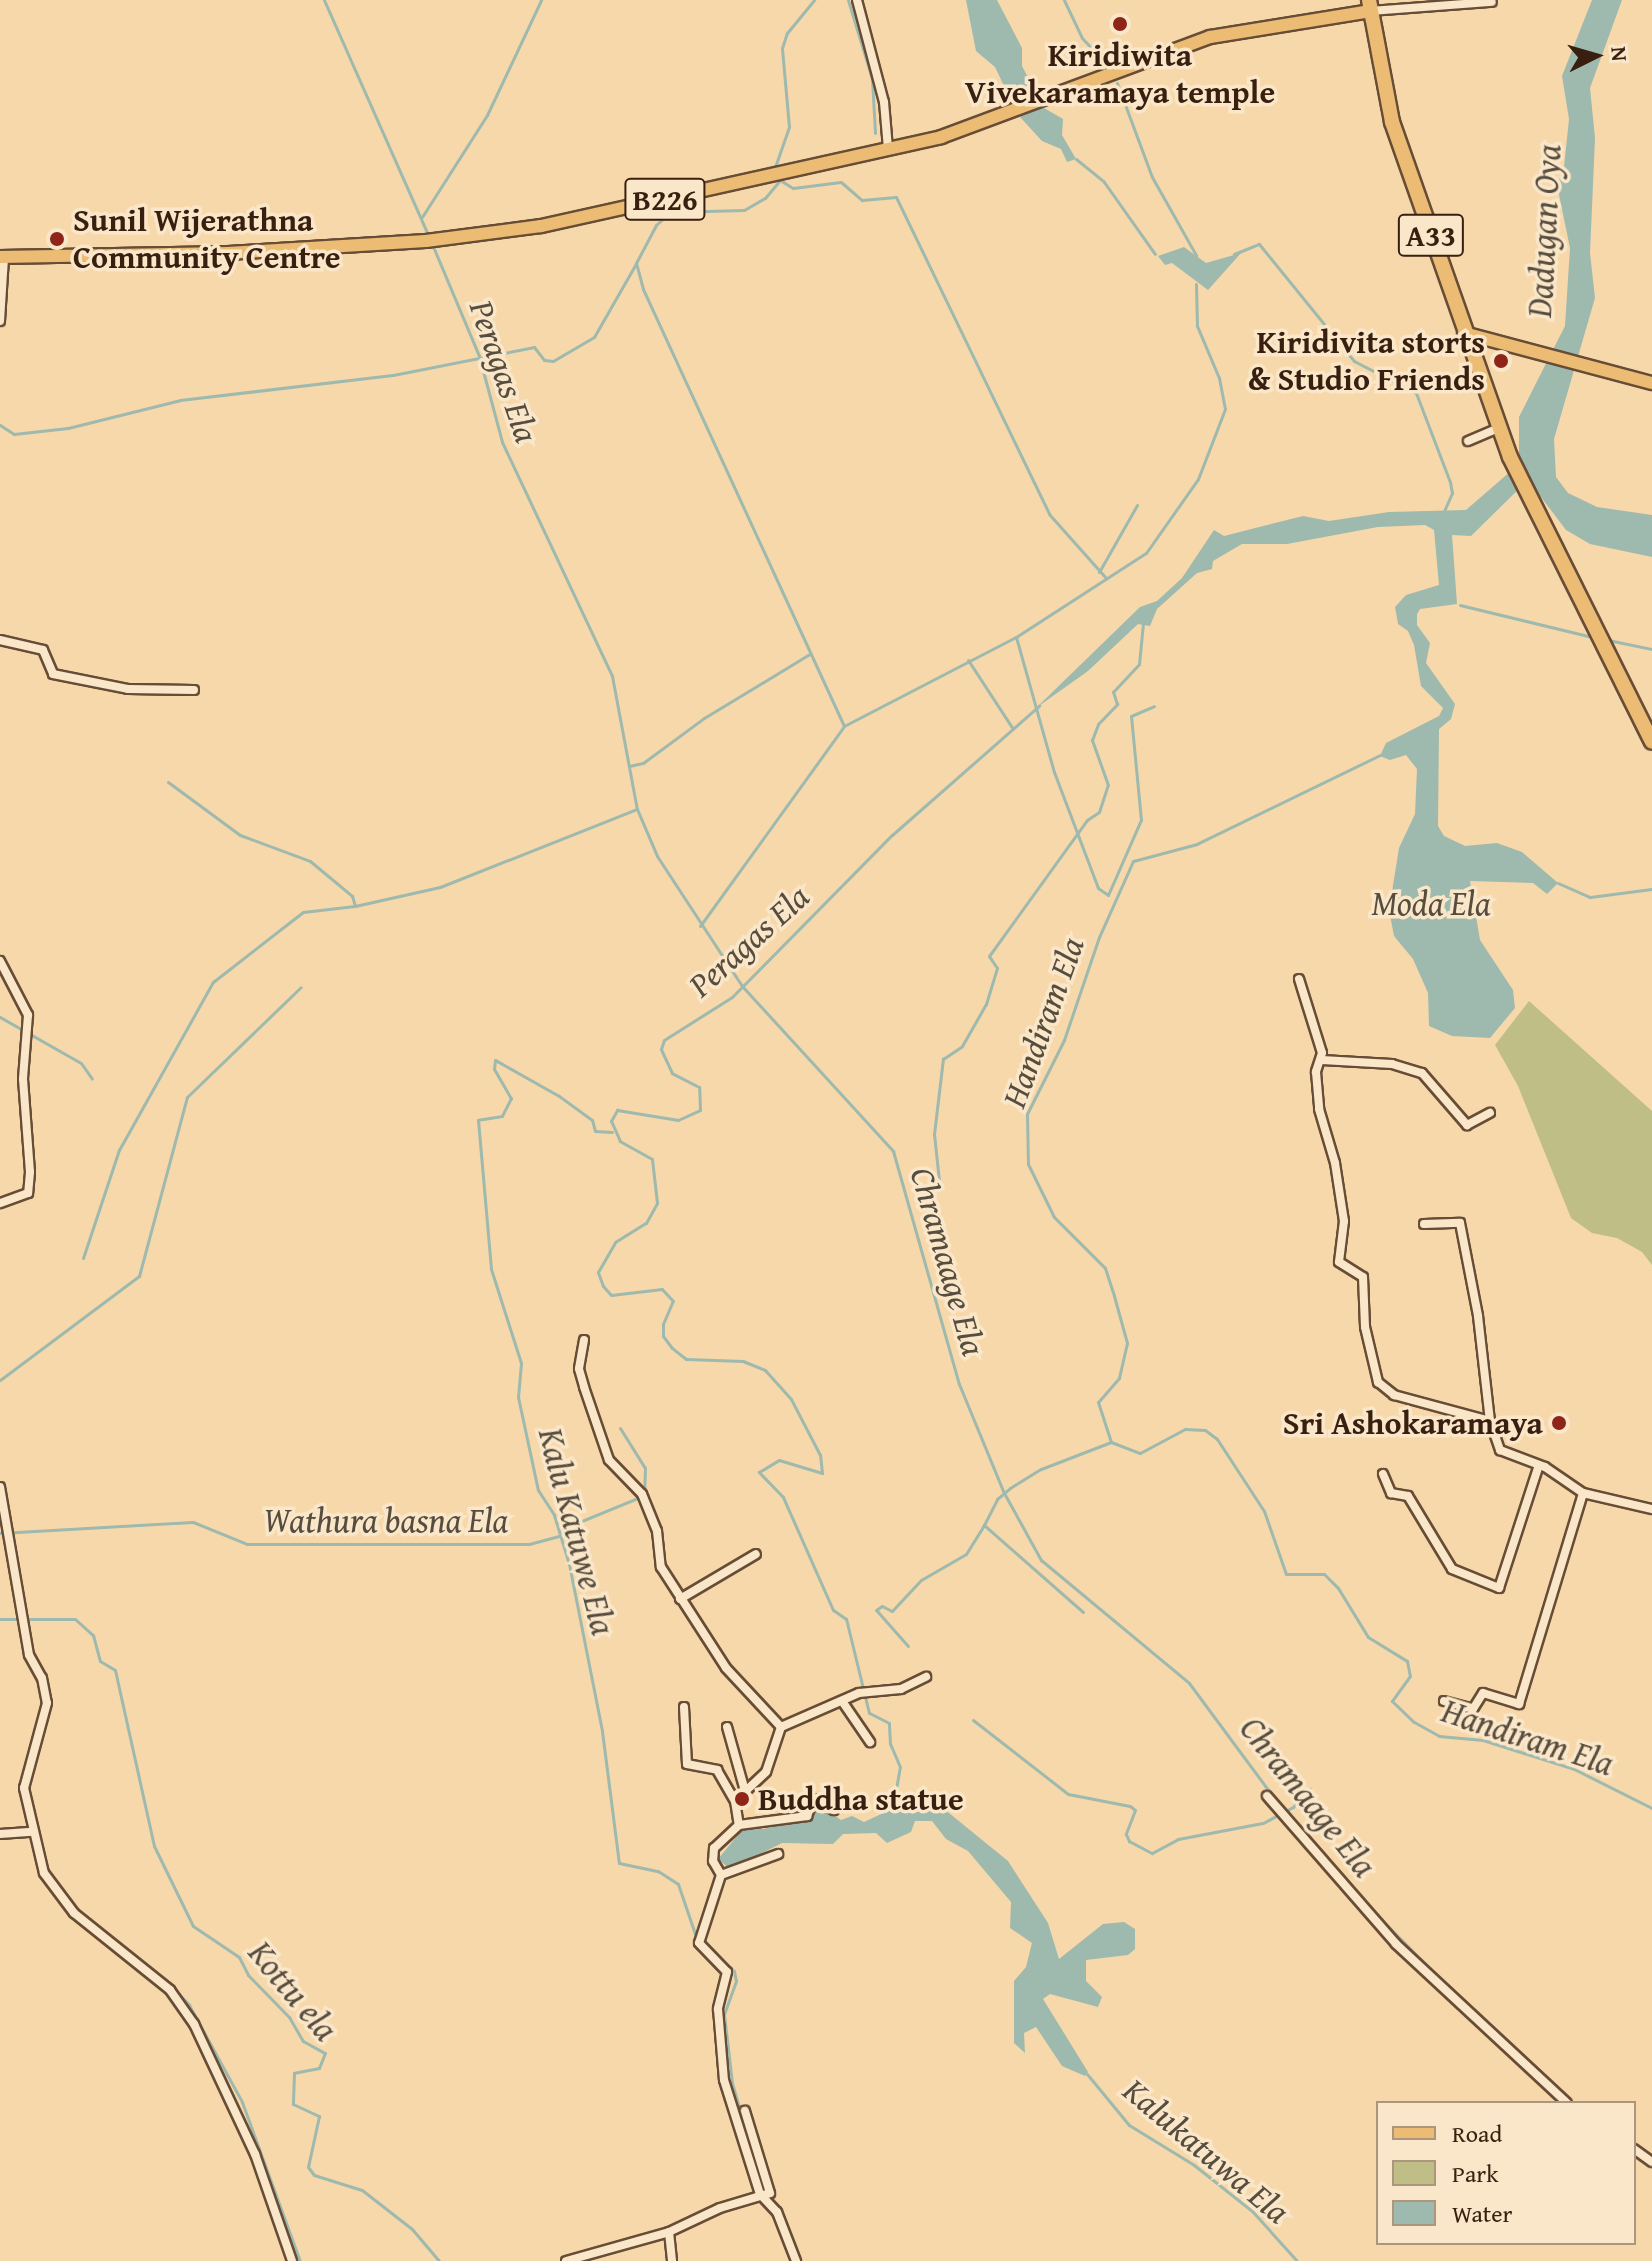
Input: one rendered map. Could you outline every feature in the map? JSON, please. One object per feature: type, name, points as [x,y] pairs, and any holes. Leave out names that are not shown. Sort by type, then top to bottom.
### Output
[{"type":"highway","name":"A33","points":[[1370,6],[1385,97],[1499,428],[1524,487],[1652,742]]},
{"type":"main road","name":"B226","points":[[2,257],[228,253],[441,240],[601,214],[888,149],[1016,111],[1210,37],[1370,6]]},
{"type":"main road","points":[[1464,333],[1652,383]]},
{"type":"street","points":[[857,0],[884,102],[888,149]]},
{"type":"street","points":[[1370,6],[1492,2]]},
{"type":"street","points":[[0,321],[2,257]]},
{"type":"street","points":[[1468,441],[1499,428]]},
{"type":"street","points":[[0,640],[43,650],[53,674],[128,689],[194,690]]},
{"type":"street","points":[[0,961],[23,1001],[28,1034],[23,1079],[30,1172],[28,1193],[0,1203]]},
{"type":"street","points":[[1299,979],[1322,1060],[1316,1072],[1319,1109],[1335,1163],[1344,1221],[1339,1262],[1363,1277],[1369,1347],[1383,1389],[1490,1421]]},
{"type":"street","points":[[1322,1060],[1392,1064],[1422,1073],[1467,1125],[1490,1113]]},
{"type":"street","points":[[1424,1224],[1460,1223],[1480,1329],[1494,1446],[1539,1465],[1583,1493],[1652,1509]]},
{"type":"street","points":[[584,1340],[579,1369],[609,1460],[641,1495],[657,1531],[661,1567],[726,1668],[781,1727]]},
{"type":"street","points":[[1383,1474],[1391,1493],[1408,1496],[1452,1569],[1499,1588],[1539,1465]]},
{"type":"street","points":[[0,1487],[23,1628],[47,1703],[26,1777],[32,1832],[55,1893],[120,1954],[170,1990],[194,2024],[255,2154],[289,2260]]},
{"type":"street","points":[[1444,1701],[1473,1709],[1483,1693],[1519,1704],[1583,1493]]},
{"type":"street","points":[[680,1599],[756,1554]]},
{"type":"street","points":[[735,1801],[766,1772],[781,1727],[862,1692],[901,1689],[926,1677]]},
{"type":"street","points":[[842,1701],[870,1742]]},
{"type":"street","points":[[684,1707],[687,1764],[717,1770],[735,1801],[739,1825]]},
{"type":"street","points":[[727,1727],[745,1791]]},
{"type":"street","points":[[1267,1796],[1396,1944],[1565,2101]]},
{"type":"street","points":[[796,2261],[777,2212],[764,2195],[724,2080],[718,2009],[727,1972],[699,1943],[721,1875],[713,1861],[714,1848],[739,1825],[807,1816],[814,1799],[834,1810]]},
{"type":"street","points":[[0,1834],[32,1832]]},
{"type":"street","points":[[721,1875],[778,1854]]},
{"type":"street","points":[[566,2261],[669,2232],[720,2208],[770,2193],[745,2111]]},
{"type":"street","points":[[669,2232],[672,2261]]},
{"type":"green space","points":[[1529,1001],[1652,1111],[1652,1265],[1642,1252],[1617,1238],[1592,1233],[1571,1218],[1518,1086],[1495,1045]]},
{"type":"water","points":[[966,0],[997,0],[1022,48],[1022,66],[1044,108],[1063,119],[1062,135],[1076,159],[1067,162],[1061,149],[1042,141],[1020,117],[1026,114],[1017,96],[1006,90],[995,67],[976,51]]},
{"type":"water","name":"Moda Ela","points":[[1592,0],[1622,0],[1590,88],[1595,138],[1590,253],[1595,298],[1554,439],[1556,477],[1568,493],[1597,507],[1652,515],[1652,557],[1590,544],[1566,530],[1528,480],[1471,536],[1452,535],[1457,604],[1420,609],[1417,614],[1417,625],[1430,643],[1426,663],[1455,704],[1451,719],[1439,729],[1438,826],[1444,836],[1465,846],[1497,843],[1522,852],[1558,883],[1547,894],[1533,883],[1470,881],[1480,940],[1513,990],[1515,1008],[1490,1038],[1452,1036],[1429,1026],[1428,993],[1413,959],[1394,936],[1389,910],[1399,848],[1415,814],[1417,769],[1406,755],[1390,760],[1380,756],[1386,743],[1439,716],[1443,708],[1421,686],[1414,645],[1408,631],[1398,624],[1395,607],[1406,595],[1439,585],[1434,530],[1425,525],[1378,527],[1287,544],[1242,544],[1213,561],[1212,569],[1197,573],[1157,609],[1150,626],[1138,624],[1088,671],[1036,708],[1140,607],[1157,601],[1182,578],[1214,530],[1224,536],[1303,516],[1329,521],[1389,512],[1466,510],[1519,464],[1519,417],[1565,326],[1570,248],[1557,185],[1564,167],[1569,119],[1562,76]]},
{"type":"water","points":[[1184,247],[1206,263],[1241,253],[1208,290],[1172,263],[1165,265],[1158,256]]},
{"type":"water","points":[[896,1789],[919,1810],[944,1809],[1008,1861],[1048,1923],[1059,1959],[1103,1924],[1124,1922],[1135,1929],[1135,1949],[1128,1955],[1086,1960],[1086,1981],[1102,1997],[1098,2007],[1050,1994],[1043,1999],[1088,2072],[1085,2076],[1062,2066],[1036,2027],[1024,2033],[1025,2053],[1014,2043],[1014,1981],[1026,1967],[1032,1943],[1010,1928],[1011,1902],[968,1851],[946,1839],[932,1821],[915,1821],[911,1832],[887,1843],[876,1833],[843,1834],[833,1844],[782,1843],[730,1869],[718,1859],[747,1824],[763,1829],[803,1820],[813,1814],[815,1802],[841,1820],[852,1816],[864,1822],[890,1810],[885,1798]]},
{"type":"waterway","name":"Peragas Ela","points":[[324,0],[429,237]]},
{"type":"waterway","points":[[422,217],[487,115],[541,0]]},
{"type":"waterway","points":[[775,167],[789,127],[782,48],[787,33],[814,0]]},
{"type":"waterway","points":[[848,0],[872,79],[875,133]]},
{"type":"waterway","points":[[1064,0],[1082,38],[1112,70]]},
{"type":"waterway","points":[[1117,83],[1152,177],[1196,255]]},
{"type":"waterway","points":[[1076,159],[1104,182],[1155,254]]},
{"type":"waterway","points":[[844,726],[643,289],[636,263],[656,225],[670,212],[744,210],[765,198],[780,180],[793,188],[841,182],[862,200],[896,197],[1049,514],[1106,578]]},
{"type":"waterway","name":"Peragas Ela","points":[[432,244],[479,356],[502,442],[612,676],[637,809]]},
{"type":"waterway","points":[[1234,254],[1259,244],[1354,361],[1416,393],[1450,482],[1452,493],[1444,511]]},
{"type":"waterway","points":[[0,425],[14,434],[68,428],[180,400],[393,375],[534,347],[544,360],[553,361],[594,337],[635,265]]},
{"type":"waterway","points":[[700,926],[844,726],[1016,637],[1146,553],[1198,479],[1225,409],[1219,378],[1197,326],[1196,284]]},
{"type":"waterway","points":[[1099,572],[1137,505]]},
{"type":"waterway","points":[[1460,605],[1592,637]]},
{"type":"waterway","name":"Peragas Ela","points":[[940,1190],[934,1134],[943,1059],[962,1046],[986,1004],[997,968],[989,956],[1087,820],[1099,812],[1108,785],[1092,740],[1098,724],[1117,704],[1113,692],[1139,664],[1143,623]]},
{"type":"waterway","points":[[1016,637],[1054,772],[1098,888],[1108,895],[1141,820],[1131,716],[1154,706]]},
{"type":"waterway","points":[[1608,640],[1652,649]]},
{"type":"waterway","points":[[629,766],[643,763],[704,718],[808,655]]},
{"type":"waterway","points":[[968,660],[1013,729]]},
{"type":"waterway","name":"Peragas Ela","points":[[896,1789],[900,1767],[890,1744],[889,1723],[869,1713],[846,1619],[833,1610],[783,1497],[759,1472],[779,1460],[822,1473],[820,1455],[791,1399],[765,1370],[743,1361],[686,1359],[672,1348],[663,1336],[663,1324],[673,1301],[662,1289],[611,1295],[603,1286],[598,1272],[615,1242],[646,1223],[657,1203],[652,1159],[620,1141],[611,1121],[617,1110],[678,1120],[700,1110],[699,1087],[672,1073],[661,1049],[664,1040],[732,997],[892,835],[1039,706]]},
{"type":"waterway","name":"Handiram Ela","points":[[1380,755],[1197,844],[1133,861],[1099,937],[1064,1040],[1027,1114],[1028,1164],[1054,1217],[1105,1268],[1114,1296],[1127,1343],[1119,1378],[1098,1402],[1111,1442],[1140,1453],[1185,1429],[1205,1430],[1217,1439],[1264,1511],[1286,1574],[1324,1574],[1338,1588],[1368,1637],[1407,1661],[1410,1676],[1392,1701],[1414,1722],[1439,1736],[1483,1740],[1574,1769],[1652,1808]]},
{"type":"waterway","name":"Chramaage Ela","points":[[168,782],[240,835],[310,861],[352,896],[355,906],[440,887],[637,809],[657,856],[742,986],[893,1151],[959,1384],[1004,1493],[1041,1560],[1189,1683],[1274,1798]]},
{"type":"waterway","points":[[1558,883],[1590,897],[1652,889]]},
{"type":"waterway","points":[[83,1258],[119,1150],[213,982],[303,912],[355,906]]},
{"type":"waterway","points":[[0,1380],[139,1276],[187,1097],[301,987]]},
{"type":"waterway","points":[[0,1017],[81,1063],[92,1079]]},
{"type":"waterway","name":"Kalu Katuwe Ela","points":[[612,1132],[595,1131],[592,1120],[559,1096],[495,1060],[494,1069],[511,1098],[502,1116],[478,1120],[491,1269],[521,1363],[518,1397],[538,1490],[554,1515],[569,1564],[602,1731],[619,1863],[658,1871],[678,1884],[696,1937]]},
{"type":"waterway","name":"Wathura basna Ela","points":[[620,1428],[645,1468],[644,1492]]},
{"type":"waterway","points":[[1083,1612],[984,1525],[997,1499],[1010,1488],[1041,1469],[1111,1442]]},
{"type":"waterway","name":"Wathura basna Ela","points":[[0,1533],[193,1522],[247,1544],[529,1544],[559,1536],[572,1525],[640,1497]]},
{"type":"waterway","points":[[908,1646],[876,1610],[882,1606],[892,1611],[921,1580],[966,1554],[984,1525]]},
{"type":"waterway","name":"Kottu ela","points":[[0,1619],[75,1619],[93,1635],[100,1661],[115,1670],[154,1846],[193,1926],[239,1957],[248,1975],[289,2017],[303,2041],[325,2053],[319,2068],[294,2073],[293,2104],[319,2116],[308,2167],[314,2175],[362,2190],[412,2229],[439,2261]]},
{"type":"waterway","points":[[973,1720],[1068,1794],[1130,1806],[1135,1810],[1126,1834],[1129,1841],[1152,1853],[1178,1839],[1263,1823],[1293,1807],[1310,1789]]},
{"type":"waterway","name":"Chramaage Ela","points":[[1369,1907],[1459,1998]]},
{"type":"waterway","name":"Kalu Katuwe Ela","points":[[707,1946],[734,1971],[736,1981],[724,2014],[732,2083],[763,2190]]},
{"type":"waterway","points":[[170,1985],[189,2005],[242,2102],[300,2261]]},
{"type":"waterway","name":"Kalukatuwa Ela","points":[[1087,2074],[1129,2125],[1194,2165],[1253,2212],[1297,2261]]},
{"type":"place","name":"Kiridiwita Vivekaramaya temple","points":[[1120,24]]},
{"type":"place","name":"Sunil Wijerathna Community Centre","points":[[57,239]]},
{"type":"place","name":"Kiridivita storts & Studio Friends","points":[[1501,361]]},
{"type":"place","name":"Sri Ashokaramaya","points":[[1559,1423]]},
{"type":"place","name":"Buddha statue","points":[[742,1799]]},
{"type":"water label","name":"Dadugan Oya","points":[[1543,231]]}]
